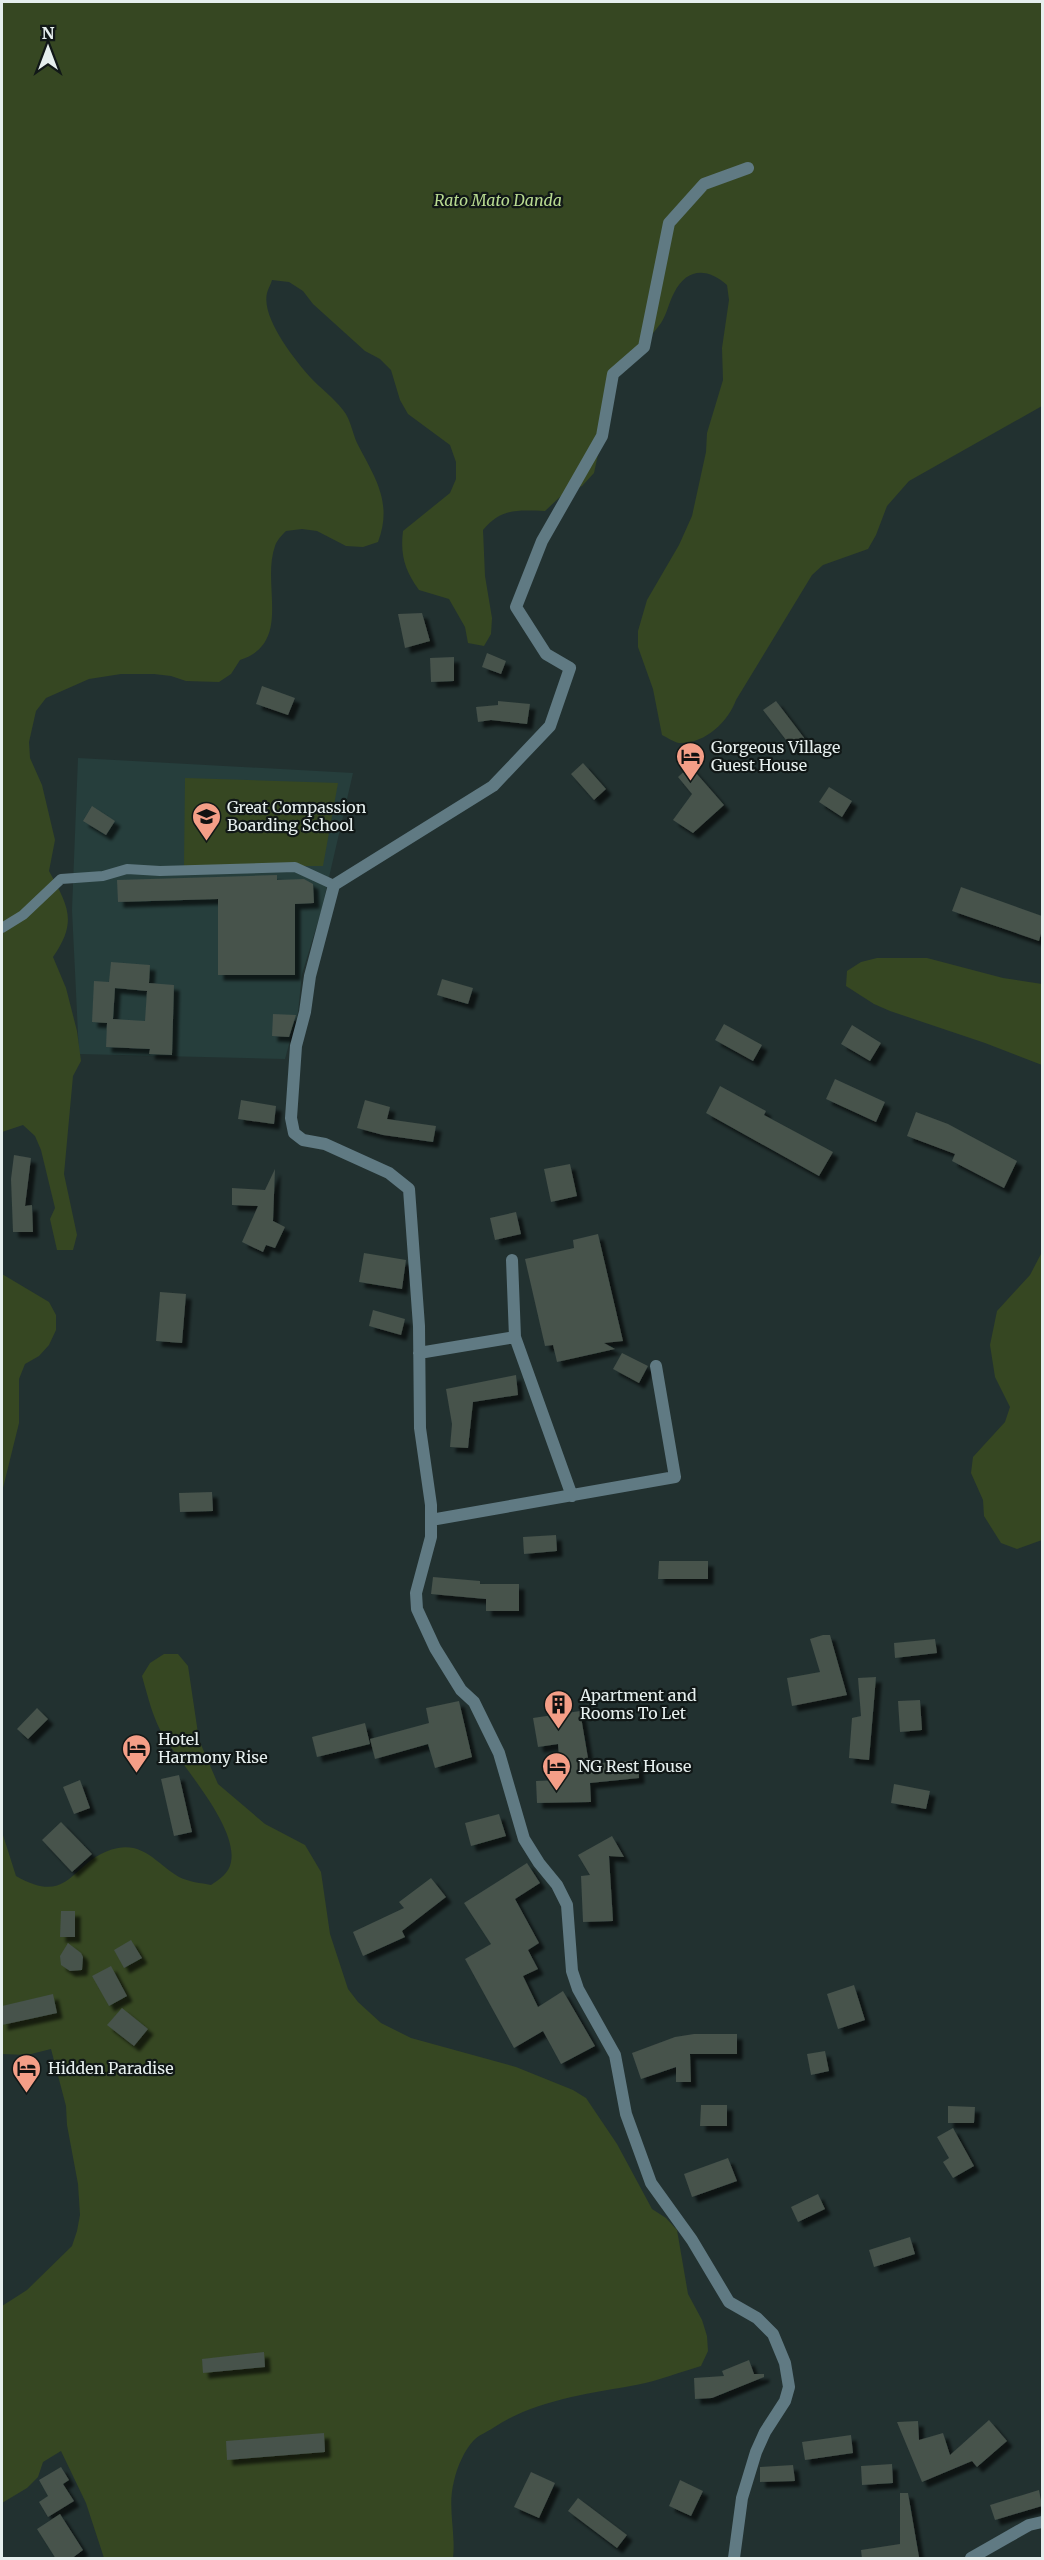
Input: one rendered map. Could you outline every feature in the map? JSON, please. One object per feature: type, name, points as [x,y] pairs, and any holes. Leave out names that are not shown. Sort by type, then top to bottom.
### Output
[{"type":"street","points":[[734,2559],[742,2498],[756,2452],[765,2432],[785,2401],[789,2386],[785,2362],[773,2334],[758,2318],[729,2302],[692,2240],[651,2183],[626,2114],[615,2055],[578,1989],[572,1971],[567,1905],[557,1885],[539,1863],[524,1839],[499,1753],[474,1702],[461,1690],[435,1648],[417,1610],[417,1593],[431,1537],[431,1505],[420,1428],[419,1326],[409,1189],[389,1173],[325,1144],[303,1140],[294,1133],[292,1125],[296,1046],[305,1012],[310,976],[334,885],[493,786],[550,726],[570,668],[546,654],[516,607],[542,541],[602,436],[613,374],[644,347],[669,223],[704,184],[748,168]]},
{"type":"street","points":[[512,1260],[515,1337],[572,1496]]},
{"type":"street","points":[[419,1353],[515,1337]]},
{"type":"street","points":[[431,1520],[675,1477],[656,1366]]},
{"type":"street","points":[[971,2559],[1029,2524],[1042,2522]]},
{"type":"lane","points":[[2,928],[23,915],[61,879],[104,876],[127,869],[159,871],[294,867],[334,885]]},
{"type":"shaded area","name":"Great Compassion Boarding School","points":[[78,758],[353,773],[321,912],[302,974],[298,1012],[285,1059],[79,1054],[72,910]]},
{"type":"green space","name":"Rato Mato Danda","points":[[2,2],[1042,2],[1042,406],[909,481],[887,506],[868,549],[823,565],[812,575],[727,716],[714,730],[698,740],[679,743],[662,735],[653,689],[638,647],[638,631],[647,600],[679,545],[692,516],[706,452],[707,433],[723,380],[722,348],[729,300],[727,285],[713,275],[705,273],[685,278],[674,293],[661,323],[616,371],[594,473],[582,486],[561,496],[545,511],[518,511],[503,514],[483,530],[485,576],[492,618],[491,634],[484,646],[468,643],[465,627],[449,599],[419,590],[410,576],[403,555],[403,531],[450,493],[456,479],[456,462],[450,445],[408,414],[400,400],[391,370],[380,359],[365,351],[313,304],[303,291],[289,282],[272,280],[267,293],[267,303],[274,326],[288,350],[304,370],[346,414],[380,491],[384,515],[382,528],[378,542],[363,547],[346,546],[317,531],[302,529],[286,531],[276,544],[272,561],[271,627],[266,640],[256,652],[240,660],[231,674],[219,682],[186,681],[154,674],[121,674],[89,679],[46,698],[36,711],[29,742],[30,758],[42,785],[55,840],[49,871],[65,904],[68,923],[66,933],[53,957],[66,988],[77,1031],[81,1061],[73,1076],[64,1174],[77,1235],[73,1250],[57,1250],[50,1219],[55,1208],[41,1150],[35,1136],[23,1125],[2,1132]]},
{"type":"green space","points":[[185,778],[338,783],[323,866],[184,866]]},
{"type":"green space","points":[[877,958],[927,958],[1003,978],[1042,984],[1042,1065],[890,1011],[874,1004],[846,986],[847,971],[861,962]]},
{"type":"green space","points":[[1042,1252],[1042,1540],[1017,1549],[1001,1543],[984,1516],[983,1500],[971,1473],[973,1457],[1005,1422],[1010,1407],[995,1377],[990,1345],[997,1311],[1030,1275]]},
{"type":"green space","points":[[2,1274],[49,1302],[56,1315],[56,1330],[49,1345],[39,1356],[25,1364],[19,1379],[19,1423],[2,1492]]},
{"type":"green space","points":[[164,1654],[178,1654],[188,1666],[199,1740],[218,1784],[265,1824],[305,1845],[321,1872],[330,1934],[348,1989],[358,2002],[381,2023],[411,2038],[516,2067],[573,2090],[586,2098],[617,2144],[652,2209],[666,2218],[677,2230],[688,2294],[702,2320],[707,2336],[708,2351],[701,2366],[661,2379],[544,2404],[509,2418],[476,2438],[461,2459],[452,2491],[453,2558],[104,2558],[86,2503],[61,2451],[43,2462],[38,2477],[27,2488],[2,2503],[2,2306],[27,2290],[72,2246],[80,2215],[78,2184],[67,2125],[66,2106],[51,2049],[27,2055],[2,2054],[2,1832],[16,1876],[35,1885],[49,1887],[61,1884],[102,1853],[128,1847],[144,1852],[171,1872],[187,1880],[211,1885],[224,1875],[231,1862],[231,1848],[226,1832],[207,1798],[160,1730],[142,1676],[150,1663]]},
{"type":"building","points":[[422,613],[430,641],[405,648],[398,614]]},
{"type":"building","points":[[487,653],[506,661],[501,674],[482,667]]},
{"type":"building","points":[[454,657],[454,681],[431,682],[430,658]]},
{"type":"building","points":[[262,686],[295,698],[288,715],[256,704]]},
{"type":"building","points":[[498,701],[530,704],[527,724],[491,720],[478,722],[476,707],[498,705]]},
{"type":"building","points":[[776,701],[805,739],[793,749],[763,710]]},
{"type":"building","points":[[583,763],[606,789],[594,800],[571,774]]},
{"type":"building","points":[[690,766],[724,805],[693,833],[673,820],[692,794],[678,777]]},
{"type":"building","points":[[829,787],[852,801],[842,817],[819,802]]},
{"type":"building","points":[[92,806],[115,821],[106,835],[83,821]]},
{"type":"building","points":[[277,875],[277,880],[304,879],[313,884],[314,903],[295,904],[295,975],[218,975],[218,899],[118,902],[117,880]]},
{"type":"building","points":[[961,887],[1042,916],[1039,941],[952,911]]},
{"type":"building","points":[[111,962],[150,965],[149,983],[174,985],[172,1055],[149,1054],[150,1049],[106,1047],[107,1023],[92,1022],[94,981],[109,982]],"holes":[[[115,988],[147,991],[145,1021],[113,1019]]]},
{"type":"building","points":[[442,979],[473,988],[468,1004],[437,995]]},
{"type":"building","points":[[273,1014],[296,1015],[289,1037],[272,1036]]},
{"type":"building","points":[[724,1024],[762,1045],[753,1061],[715,1040]]},
{"type":"building","points":[[852,1025],[881,1043],[870,1061],[841,1044]]},
{"type":"building","points":[[835,1079],[885,1102],[876,1122],[826,1099]]},
{"type":"building","points":[[720,1086],[766,1111],[764,1115],[833,1152],[819,1176],[706,1113]]},
{"type":"building","points":[[241,1100],[276,1106],[274,1124],[238,1119]]},
{"type":"building","points":[[365,1100],[390,1107],[387,1119],[436,1126],[433,1142],[383,1135],[357,1128]]},
{"type":"building","points":[[916,1112],[948,1124],[1017,1161],[1004,1188],[952,1161],[955,1154],[907,1136]]},
{"type":"building","points":[[14,1155],[31,1158],[25,1206],[32,1205],[33,1232],[13,1232],[11,1179]]},
{"type":"building","points":[[570,1164],[577,1196],[551,1202],[544,1169]]},
{"type":"building","points":[[275,1169],[273,1221],[285,1227],[275,1248],[266,1245],[263,1252],[242,1242],[258,1206],[232,1205],[232,1188],[265,1190]]},
{"type":"building","points":[[516,1212],[521,1234],[495,1240],[490,1218]]},
{"type":"building","points":[[598,1234],[623,1341],[604,1343],[615,1349],[557,1362],[553,1345],[545,1346],[525,1259],[574,1248],[573,1240]]},
{"type":"building","points":[[364,1253],[406,1260],[402,1289],[359,1282]]},
{"type":"building","points":[[160,1292],[186,1294],[182,1343],[156,1341]]},
{"type":"building","points":[[373,1310],[405,1319],[401,1335],[369,1326]]},
{"type":"building","points":[[622,1353],[648,1366],[639,1383],[613,1369]]},
{"type":"building","points":[[516,1375],[518,1395],[473,1402],[468,1448],[450,1447],[452,1424],[446,1389]]},
{"type":"building","points":[[212,1492],[213,1511],[180,1512],[179,1493]]},
{"type":"building","points":[[556,1535],[557,1551],[524,1554],[523,1537]]},
{"type":"building","points":[[659,1561],[708,1561],[708,1579],[658,1579]]},
{"type":"building","points":[[433,1577],[480,1581],[480,1584],[519,1584],[519,1611],[486,1611],[486,1599],[431,1594]]},
{"type":"building","points":[[830,1635],[847,1695],[792,1706],[787,1678],[820,1672],[810,1639]]},
{"type":"building","points":[[935,1639],[937,1653],[895,1658],[894,1643]]},
{"type":"building","points":[[876,1677],[869,1760],[849,1758],[852,1718],[861,1716],[858,1678]]},
{"type":"building","points":[[920,1700],[922,1730],[900,1732],[898,1701]]},
{"type":"building","points":[[459,1701],[472,1757],[435,1768],[428,1744],[375,1759],[370,1739],[429,1723],[426,1708]]},
{"type":"building","points":[[37,1708],[48,1719],[28,1739],[17,1729]]},
{"type":"building","points":[[580,1711],[589,1764],[638,1760],[639,1778],[590,1783],[591,1802],[537,1803],[536,1781],[561,1780],[558,1744],[538,1747],[533,1718]]},
{"type":"building","points":[[365,1723],[370,1744],[317,1757],[312,1737]]},
{"type":"building","points":[[179,1775],[192,1832],[174,1836],[161,1779]]},
{"type":"building","points":[[80,1780],[90,1808],[74,1814],[63,1787]]},
{"type":"building","points":[[894,1784],[930,1791],[926,1809],[891,1803]]},
{"type":"building","points":[[499,1814],[506,1836],[471,1846],[465,1823]]},
{"type":"building","points":[[61,1822],[92,1854],[72,1872],[42,1840]]},
{"type":"building","points":[[612,1836],[624,1857],[609,1856],[613,1921],[583,1922],[581,1876],[590,1875],[578,1855]]},
{"type":"building","points":[[527,1863],[540,1883],[515,1899],[539,1943],[528,1950],[538,1969],[523,1976],[538,2007],[563,1991],[595,2046],[561,2064],[543,2031],[514,2048],[465,1959],[491,1944],[464,1903]]},
{"type":"building","points":[[431,1878],[446,1897],[402,1931],[405,1937],[363,1956],[353,1932],[404,1908],[399,1902]]},
{"type":"building","points":[[61,1911],[75,1911],[75,1937],[60,1937]]},
{"type":"building","points":[[131,1940],[142,1958],[124,1968],[114,1950]]},
{"type":"building","points":[[68,1943],[81,1953],[82,1970],[70,1971],[61,1965],[60,1956]]},
{"type":"building","points":[[111,1966],[127,1996],[109,2006],[92,1976]]},
{"type":"building","points":[[854,1985],[865,2020],[838,2029],[827,1994]]},
{"type":"building","points":[[53,1994],[57,2013],[2,2025],[2,2006]]},
{"type":"building","points":[[122,2008],[148,2029],[134,2046],[107,2025]]},
{"type":"building","points":[[694,2034],[737,2034],[737,2054],[690,2054],[691,2082],[676,2082],[676,2067],[641,2079],[632,2053],[675,2037]]},
{"type":"building","points":[[825,2051],[829,2071],[811,2075],[807,2054]]},
{"type":"building","points":[[701,2105],[727,2105],[727,2126],[700,2126]]},
{"type":"building","points":[[948,2106],[975,2107],[974,2123],[948,2123]]},
{"type":"building","points":[[953,2128],[974,2166],[953,2178],[943,2162],[949,2158],[937,2137]]},
{"type":"building","points":[[728,2158],[737,2181],[692,2197],[684,2174]]},
{"type":"building","points":[[818,2194],[825,2209],[798,2222],[791,2207]]},
{"type":"building","points":[[910,2237],[915,2254],[874,2267],[869,2250]]},
{"type":"building","points":[[264,2352],[265,2367],[203,2373],[202,2359]]},
{"type":"building","points":[[749,2360],[754,2374],[764,2374],[764,2377],[712,2398],[695,2399],[694,2378],[724,2376],[722,2371]]},
{"type":"building","points":[[989,2420],[1007,2441],[977,2467],[972,2461],[922,2482],[897,2422],[918,2421],[919,2440],[943,2433],[950,2455]]},
{"type":"building","points":[[324,2433],[325,2452],[227,2460],[226,2441]]},
{"type":"building","points":[[851,2435],[853,2453],[805,2460],[802,2442]]},
{"type":"building","points":[[892,2464],[893,2483],[862,2485],[861,2466]]},
{"type":"building","points":[[793,2465],[795,2481],[760,2482],[760,2467]]},
{"type":"building","points":[[61,2467],[69,2480],[63,2484],[74,2501],[48,2517],[39,2502],[48,2496],[39,2480]]},
{"type":"building","points":[[531,2472],[555,2483],[539,2518],[514,2507]]},
{"type":"building","points":[[680,2480],[703,2491],[691,2516],[669,2506]]},
{"type":"building","points":[[1039,2490],[1042,2506],[995,2520],[990,2505]]},
{"type":"building","points":[[900,2493],[908,2493],[919,2557],[862,2559],[861,2550],[900,2544]]},
{"type":"building","points":[[578,2498],[627,2535],[617,2548],[568,2511]]},
{"type":"building","points":[[60,2514],[83,2550],[71,2559],[56,2559],[37,2529]]},
{"type":"place","name":"Gorgeous Village Guest House","points":[[690,782]]},
{"type":"place","name":"Great Compassion Boarding School","points":[[206,842]]},
{"type":"place","name":"Apartment and Rooms To Let","points":[[559,1730]]},
{"type":"place","name":"Hotel Harmony Rise","points":[[137,1774]]},
{"type":"place","name":"NG Rest House","points":[[557,1792]]},
{"type":"place","name":"Hidden Paradise","points":[[27,2094]]}]
